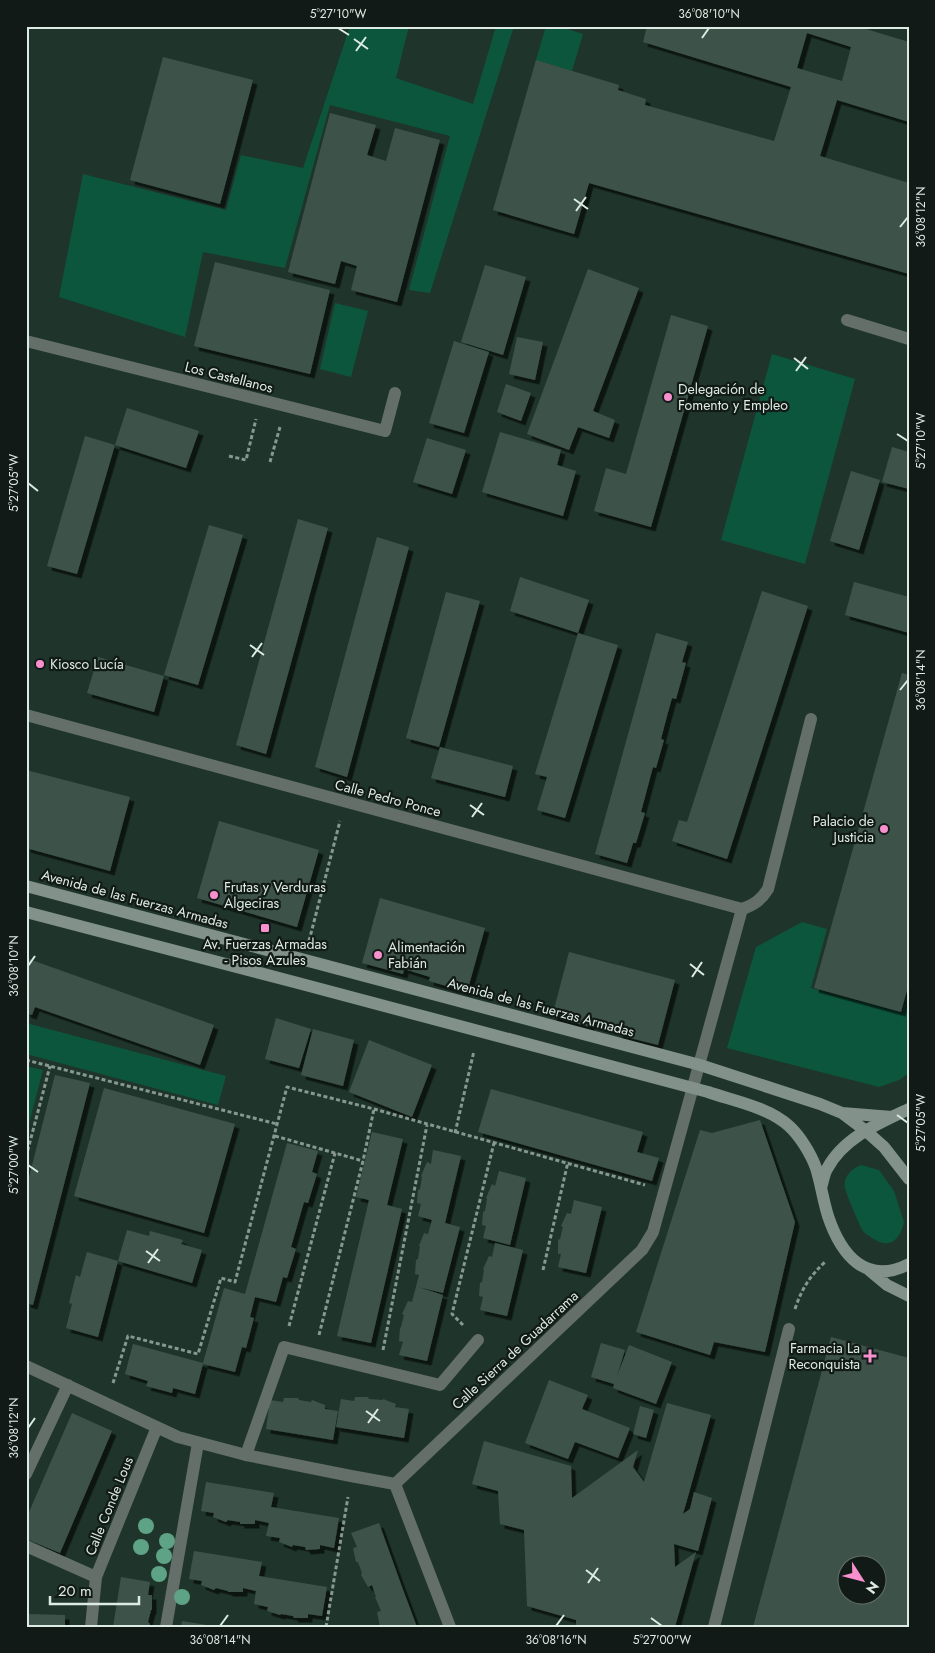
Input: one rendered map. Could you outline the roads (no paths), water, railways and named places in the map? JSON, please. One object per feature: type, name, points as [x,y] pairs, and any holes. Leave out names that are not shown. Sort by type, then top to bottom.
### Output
[{"type":"main road","name":"Avenida de las Fuerzas Armadas","points":[[26,886],[700,1065],[820,1104],[842,1113],[866,1131],[884,1147],[909,1179]]},
{"type":"main road","points":[[26,912],[694,1088],[767,1112],[789,1126],[803,1144],[815,1166],[828,1218],[842,1246],[852,1260],[887,1284],[909,1296]]},
{"type":"main road","points":[[821,1190],[826,1170],[837,1153],[866,1131],[909,1110]]},
{"type":"main road","points":[[842,1113],[892,1117]]},
{"type":"main road","points":[[869,1270],[883,1272],[896,1270],[909,1264]]},
{"type":"street","points":[[847,320],[909,339]]},
{"type":"street","name":"Los Castellanos","points":[[26,341],[385,432],[395,393]]},
{"type":"street","name":"Calle Pedro Ponce","points":[[26,715],[742,909]]},
{"type":"street","points":[[742,909],[762,899],[768,889],[811,720]]},
{"type":"street","name":"Calle Sierra de Guadarrama","points":[[395,1484],[642,1250],[653,1232],[742,909]]},
{"type":"street","points":[[714,1627],[789,1329]]},
{"type":"street","points":[[246,1454],[284,1348],[440,1385],[478,1340]]},
{"type":"street","points":[[26,1366],[178,1437],[246,1454],[395,1484],[450,1627]]},
{"type":"street","points":[[26,1474],[68,1385]]},
{"type":"street","name":"Calle Conde Lous","points":[[91,1627],[96,1577],[157,1427]]},
{"type":"street","points":[[166,1627],[198,1442]]},
{"type":"street","points":[[26,1546],[96,1577]]},
{"type":"place","name":"Delegación de Fomento y Empleo","points":[[668,397]]},
{"type":"place","name":"Kiosco Lucía","points":[[40,664]]},
{"type":"place","name":"Palacio de Justicia","points":[[884,829]]},
{"type":"place","name":"Frutas y Verduras Algeciras","points":[[214,895]]},
{"type":"place","name":"Av. Fuerzas Armadas - Pisos Azules","points":[[265,928]]},
{"type":"place","name":"Alimentación Fabián","points":[[378,955]]},
{"type":"place","name":"Farmacia La Reconquista","points":[[870,1356]]}]
